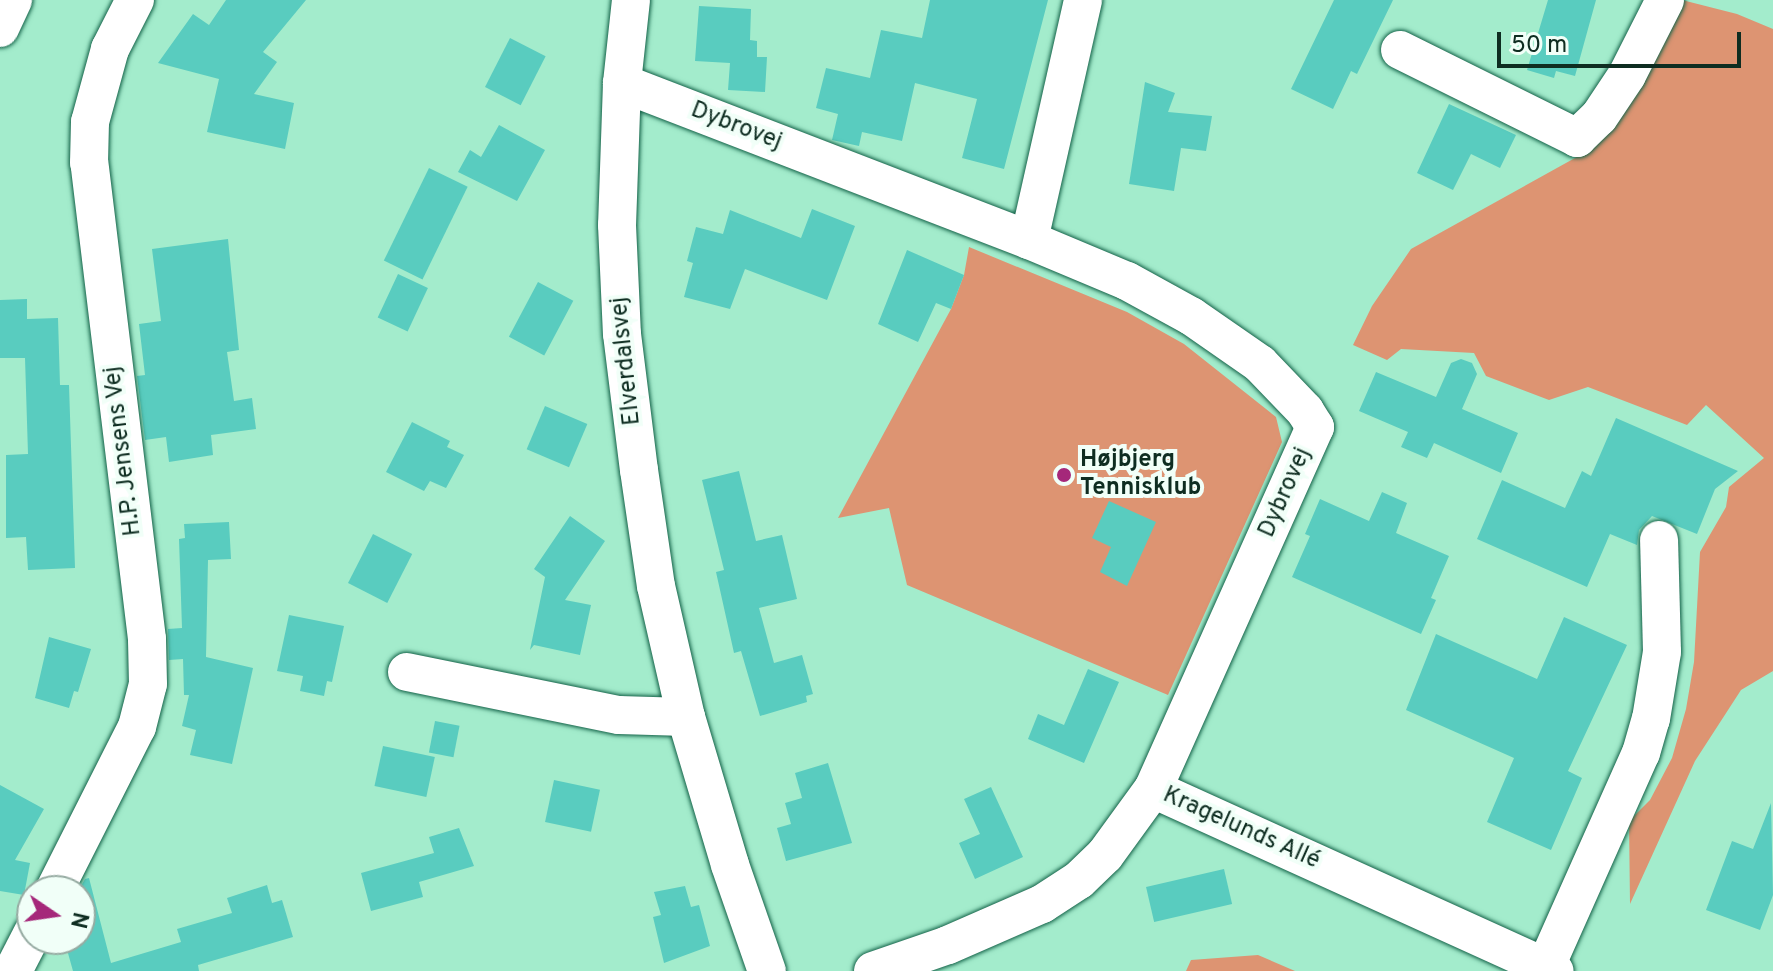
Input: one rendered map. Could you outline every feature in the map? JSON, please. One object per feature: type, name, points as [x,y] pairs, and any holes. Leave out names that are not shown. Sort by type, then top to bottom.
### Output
[{"type":"street","points":[[0,28],[13,0]]},
{"type":"street","name":"H.P. Jensens Vej","points":[[62,875],[137,727],[148,684],[147,639],[89,163],[90,122],[110,49],[135,0]]},
{"type":"street","name":"Elverdalsvej","points":[[631,0],[622,83],[617,225],[622,334],[656,586],[686,717],[730,865],[767,971]]},
{"type":"street","points":[[1029,240],[1083,0]]},
{"type":"street","points":[[1400,50],[1577,138],[1599,117],[1627,75],[1665,0]]},
{"type":"street","name":"Dybrovej","points":[[622,83],[1127,281],[1191,316],[1260,364],[1305,411],[1315,427],[1153,789]]},
{"type":"street","points":[[1550,969],[1641,753],[1651,719],[1662,652],[1659,540]]},
{"type":"street","points":[[407,672],[619,715],[686,717]]},
{"type":"street","name":"Kragelunds Allé","points":[[873,971],[948,945],[1054,896],[1105,855],[1153,789],[1550,969]]},
{"type":"shaded area","points":[[1682,0],[1737,14],[1773,29],[1773,671],[1741,690],[1695,761],[1630,904],[1629,821],[1650,800],[1672,758],[1686,709],[1694,662],[1700,552],[1726,507],[1729,487],[1764,458],[1706,405],[1687,425],[1588,387],[1549,400],[1486,376],[1474,353],[1401,349],[1387,360],[1353,345],[1372,306],[1411,249],[1593,148]]},
{"type":"shaded area","name":"Højbjerg Tennisklub","points":[[969,247],[1127,312],[1184,344],[1276,417],[1282,442],[1168,695],[907,585],[889,508],[838,518],[951,309],[964,275]]},
{"type":"shaded area","points":[[1258,955],[1295,971],[1186,971],[1191,960]]},
{"type":"building","points":[[226,0],[306,0],[263,52],[277,62],[254,94],[294,103],[285,149],[207,132],[219,79],[158,63],[193,14],[209,25]]},
{"type":"building","points":[[930,0],[1048,0],[1004,169],[962,158],[977,99],[915,83],[902,141],[862,132],[859,146],[832,140],[838,114],[816,108],[826,68],[870,78],[881,30],[922,38]]},
{"type":"building","points":[[1334,0],[1393,0],[1357,74],[1351,71],[1333,109],[1291,89]]},
{"type":"building","points":[[1548,0],[1596,0],[1575,76],[1556,71],[1554,78],[1527,70]]},
{"type":"building","points":[[699,6],[751,9],[750,40],[757,41],[757,57],[767,57],[765,92],[728,90],[730,63],[695,61]]},
{"type":"building","points":[[510,38],[546,56],[521,105],[485,87]]},
{"type":"building","points":[[1145,82],[1175,93],[1168,112],[1212,116],[1206,151],[1181,148],[1174,191],[1129,184]]},
{"type":"building","points":[[1449,104],[1516,135],[1500,168],[1471,154],[1453,190],[1417,173]]},
{"type":"building","points":[[499,125],[545,150],[517,201],[458,172],[470,150],[481,157]]},
{"type":"building","points":[[429,168],[468,187],[422,279],[384,261]]},
{"type":"building","points":[[812,209],[855,226],[827,300],[745,269],[730,309],[684,297],[693,263],[687,261],[696,227],[723,234],[730,210],[801,238]]},
{"type":"building","points":[[228,239],[239,350],[227,352],[234,401],[252,398],[256,429],[211,435],[213,455],[169,462],[166,437],[145,440],[137,376],[145,375],[139,324],[161,321],[152,249]]},
{"type":"building","points":[[907,250],[964,275],[951,309],[936,303],[918,342],[878,324]]},
{"type":"building","points":[[398,274],[428,288],[408,331],[378,318]]},
{"type":"building","points":[[538,282],[573,301],[544,356],[509,337]]},
{"type":"building","points":[[27,299],[27,319],[58,318],[60,385],[69,385],[75,568],[28,570],[26,537],[6,538],[6,455],[28,454],[25,358],[0,358],[0,300]]},
{"type":"building","points":[[1461,359],[1472,363],[1477,374],[1462,409],[1518,433],[1501,473],[1434,443],[1427,458],[1401,447],[1408,432],[1359,411],[1376,372],[1436,397],[1451,363]]},
{"type":"building","points":[[545,406],[587,424],[569,467],[527,449]]},
{"type":"building","points":[[1616,418],[1738,471],[1715,489],[1697,534],[1652,516],[1639,530],[1637,545],[1610,534],[1587,587],[1477,539],[1502,480],[1565,508],[1582,471],[1591,476]]},
{"type":"building","points":[[412,422],[450,441],[447,447],[464,455],[446,488],[430,481],[424,491],[386,472]]},
{"type":"building","points":[[739,471],[756,541],[782,535],[797,599],[759,608],[774,663],[802,655],[813,694],[806,696],[807,702],[760,716],[741,651],[734,653],[716,572],[724,570],[702,480]]},
{"type":"building","points":[[1382,492],[1407,503],[1396,533],[1449,556],[1431,598],[1436,600],[1421,634],[1292,577],[1310,536],[1305,534],[1320,499],[1369,521]]},
{"type":"building","points":[[1109,501],[1156,522],[1127,586],[1100,572],[1111,547],[1092,538]]},
{"type":"building","points":[[570,516],[605,541],[565,600],[591,605],[580,655],[534,645],[530,650],[545,577],[534,569]]},
{"type":"building","points":[[229,522],[231,559],[208,560],[206,657],[253,668],[232,764],[190,755],[196,730],[182,726],[189,695],[184,695],[183,659],[169,660],[168,629],[182,628],[179,539],[185,538],[184,524]]},
{"type":"building","points":[[373,534],[412,554],[387,603],[348,583]]},
{"type":"building","points":[[289,615],[344,626],[332,682],[327,681],[324,696],[300,691],[303,676],[277,671]]},
{"type":"building","points":[[1564,617],[1627,645],[1568,771],[1582,778],[1551,850],[1487,822],[1514,758],[1406,710],[1436,634],[1537,679]]},
{"type":"building","points":[[49,637],[91,649],[78,692],[74,691],[69,708],[35,698]]},
{"type":"building","points":[[1088,669],[1119,682],[1084,763],[1028,739],[1038,714],[1064,725]]},
{"type":"building","points":[[435,721],[460,726],[453,757],[429,752]]},
{"type":"building","points":[[383,746],[435,757],[426,797],[374,786]]},
{"type":"building","points":[[828,763],[852,843],[786,861],[777,828],[791,824],[785,803],[802,798],[795,773]]},
{"type":"building","points":[[554,780],[600,790],[591,832],[545,822]]},
{"type":"building","points":[[0,785],[44,809],[15,860],[30,863],[28,875],[16,875],[16,894],[0,891]]},
{"type":"building","points":[[991,787],[1023,857],[975,879],[959,843],[980,834],[964,799]]},
{"type":"building","points":[[1771,803],[1773,895],[1760,930],[1706,910],[1732,841],[1753,849]]},
{"type":"building","points":[[459,828],[474,866],[419,882],[423,897],[371,911],[361,873],[434,853],[429,837]]},
{"type":"building","points":[[1224,869],[1232,904],[1154,922],[1146,887]]},
{"type":"building","points":[[267,885],[272,903],[282,900],[293,937],[198,965],[199,971],[73,971],[68,955],[96,955],[96,905],[111,963],[181,942],[177,929],[232,913],[227,898]]},
{"type":"building","points":[[685,886],[691,907],[699,905],[710,946],[664,963],[653,917],[661,915],[654,892]]},
{"type":"place","name":"Højbjerg Tennisklub","points":[[1064,475]]}]
